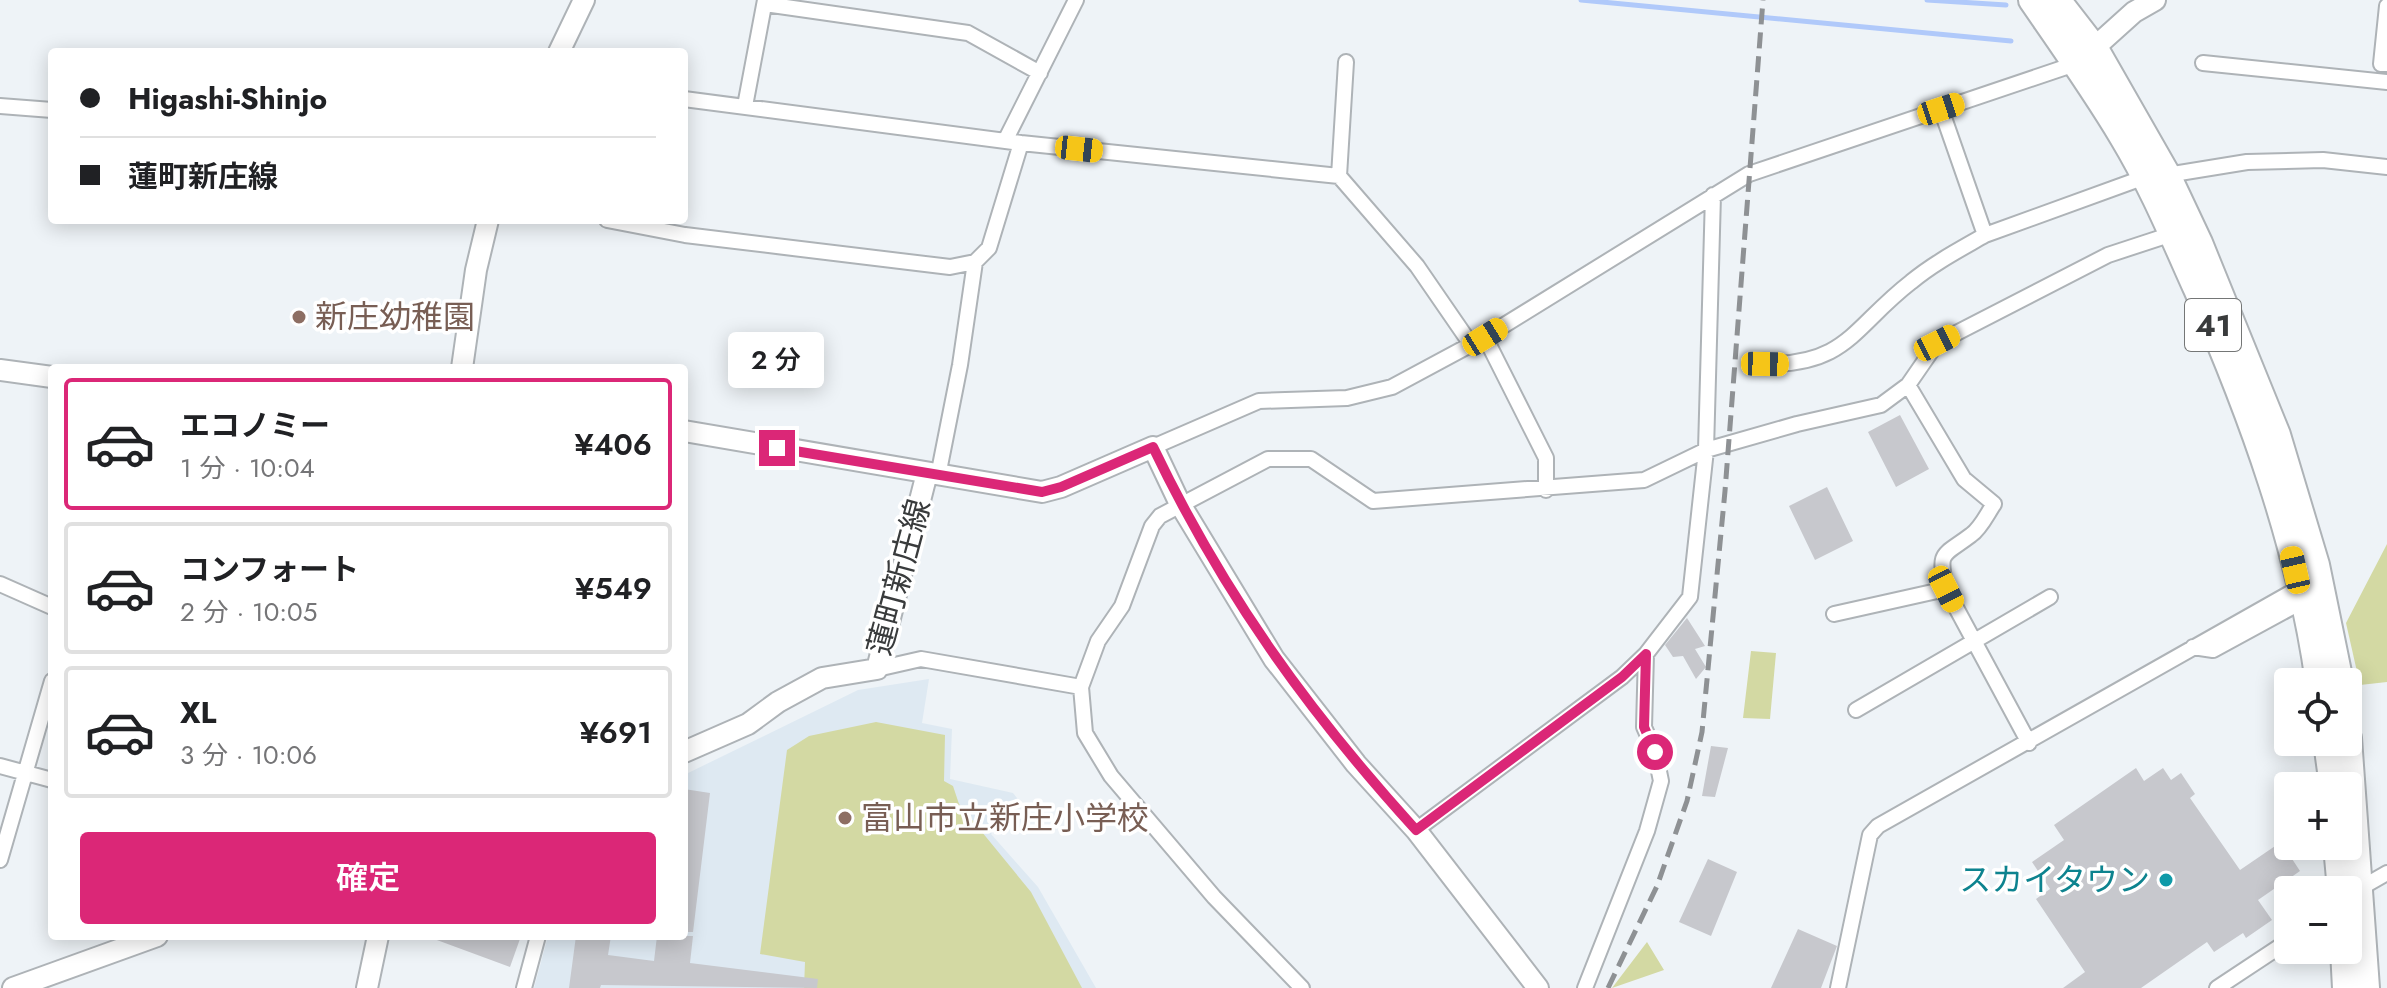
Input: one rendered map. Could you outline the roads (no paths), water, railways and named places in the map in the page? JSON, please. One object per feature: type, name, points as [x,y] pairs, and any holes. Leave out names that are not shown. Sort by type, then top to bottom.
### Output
[{"type":"highway","name":"41","points":[[2032,0],[2085,56]]},
{"type":"highway","name":"41","points":[[2057,0],[2085,56],[2199,243],[2277,435],[2310,590],[2318,668]]},
{"type":"highway","name":"41","points":[[2156,176],[2172,234],[2225,352],[2259,442],[2335,668]]},
{"type":"highway","points":[[2348,756],[2350,876]]},
{"type":"highway","points":[[2362,963],[2366,988]]},
{"type":"highway","points":[[2345,964],[2346,988]]},
{"type":"main road","points":[[561,48],[584,0]]},
{"type":"main road","points":[[2085,56],[2134,6],[2155,0]]},
{"type":"main road","points":[[463,364],[476,270],[487,224]]},
{"type":"main road","points":[[0,370],[48,376]]},
{"type":"main road","name":"蓮町新庄線","points":[[688,432],[932,474],[877,669],[822,678],[778,702],[748,724],[688,750]]},
{"type":"main road","points":[[932,474],[1042,492],[1061,487],[1153,447],[1180,504],[1274,659],[1356,764],[1416,830],[1538,988]]},
{"type":"main road","points":[[13,988],[146,940]]},
{"type":"main road","points":[[367,988],[377,940]]},
{"type":"street","points":[[1005,141],[1076,0]]},
{"type":"street","points":[[745,106],[765,2],[968,33],[1040,73]]},
{"type":"street","points":[[2360,79],[2384,64],[2387,6]]},
{"type":"street","points":[[1153,447],[1259,401],[1347,398],[1392,387],[1478,340],[1713,195],[1771,166],[1941,109],[2085,56]]},
{"type":"street","points":[[1339,176],[1346,62]]},
{"type":"street","points":[[2203,63],[2387,82]]},
{"type":"street","points":[[688,99],[1021,143],[1339,176],[1478,340],[1546,458],[1546,490]]},
{"type":"street","points":[[0,106],[48,110]]},
{"type":"street","points":[[1941,109],[1985,235]]},
{"type":"street","points":[[628,224],[685,235],[950,267],[975,262],[989,248],[1021,143]]},
{"type":"street","points":[[1765,364],[1799,364],[1828,355],[1909,283],[1985,235],[2156,176],[2247,162],[2323,160],[2387,167]]},
{"type":"street","points":[[1416,830],[1622,677],[1646,654],[1690,597],[1706,450],[1713,195]]},
{"type":"street","points":[[1302,988],[1214,897],[1111,776],[1085,733],[1081,687],[1098,641],[1122,606],[1152,526],[1180,504],[1268,459],[1311,459],[1373,501],[1644,480],[1706,450],[1797,424],[1881,405],[1908,385],[1937,343],[2108,255],[2172,234]]},
{"type":"street","points":[[932,474],[960,365],[975,262]]},
{"type":"street","points":[[1908,385],[1964,479],[1994,504],[1974,533],[1945,550],[1940,562],[1946,589],[2029,743]]},
{"type":"street","points":[[0,584],[48,605]]},
{"type":"street","points":[[1834,614],[1946,589]]},
{"type":"street","points":[[1838,988],[1870,835],[1878,826],[2029,743],[2193,647],[2213,650],[2310,590]]},
{"type":"street","points":[[1856,710],[2050,597]]},
{"type":"street","points":[[1585,988],[1647,831],[1661,781],[1655,752],[1644,727],[1646,654]]},
{"type":"street","points":[[877,669],[921,659],[1081,687]]},
{"type":"street","points":[[0,860],[28,774],[48,696]]},
{"type":"street","points":[[0,766],[48,779]]},
{"type":"street","points":[[2362,884],[2387,873]]},
{"type":"street","points":[[524,988],[537,940]]},
{"type":"street","points":[[2217,988],[2274,950]]},
{"type":"waterway","points":[[1581,0],[2011,41]]},
{"type":"waterway","points":[[1927,0],[2006,5]]},
{"type":"railway","points":[[1608,988],[1657,886],[1687,801],[1702,732],[1725,491],[1763,0]]},
{"type":"place","name":"新庄幼稚園","points":[[299,317]]},
{"type":"place","name":"富山市立新庄小学校","points":[[845,818]]},
{"type":"place","name":"スカイタウン","points":[[2166,880]]}]
